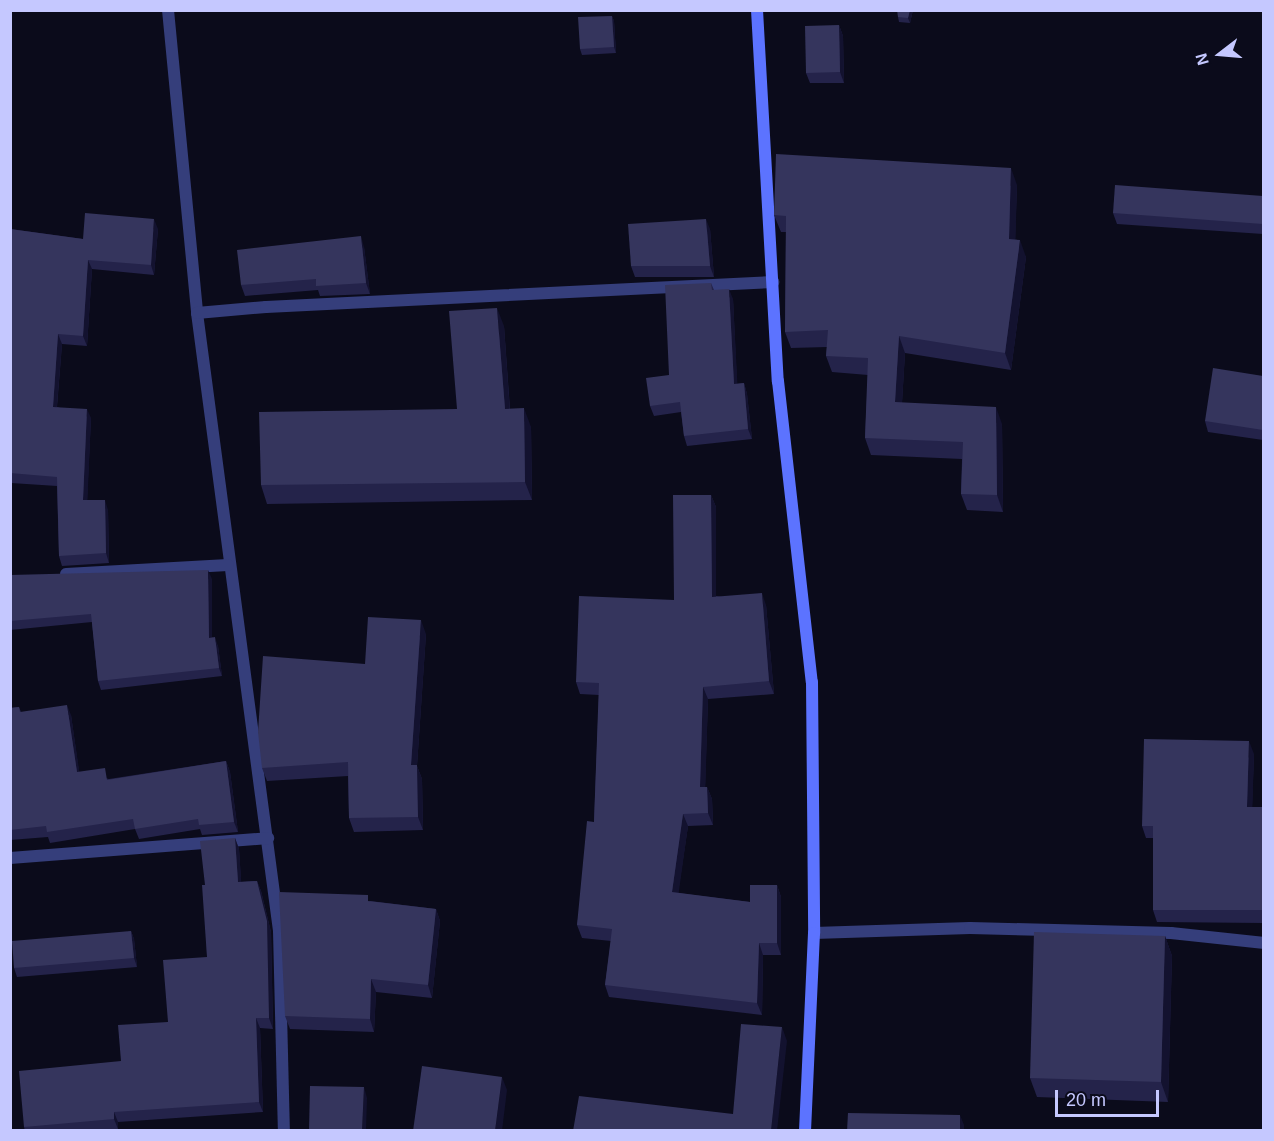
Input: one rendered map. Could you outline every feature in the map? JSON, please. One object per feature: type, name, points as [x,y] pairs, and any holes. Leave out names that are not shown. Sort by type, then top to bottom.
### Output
[{"type":"street","points":[[168,10],[197,313],[228,565],[268,838],[279,931],[284,1131]]},
{"type":"street","points":[[757,10],[778,381],[812,682],[814,933],[805,1131]]},
{"type":"street","points":[[197,313],[773,282]]},
{"type":"street","points":[[56,574],[228,565]]},
{"type":"street","points":[[10,858],[268,838]]},
{"type":"street","points":[[814,933],[970,927],[1171,933],[1263,942]]},
{"type":"building","points":[[897,10],[910,10],[908,18],[898,17]]},
{"type":"building","points":[[612,16],[614,47],[580,49],[578,17]]},
{"type":"building","points":[[839,25],[840,72],[806,73],[805,26]]},
{"type":"building","points":[[776,154],[1011,168],[1009,239],[1020,240],[1005,353],[899,336],[895,402],[996,407],[997,495],[961,494],[963,442],[865,438],[868,358],[826,356],[828,330],[785,332],[786,216],[774,215]]},
{"type":"building","points":[[1115,185],[1263,196],[1263,224],[1113,213]]},
{"type":"building","points":[[85,213],[154,219],[151,265],[88,260],[83,336],[58,334],[53,407],[87,409],[83,500],[105,500],[106,553],[59,556],[57,477],[10,473],[10,229],[83,239]]},
{"type":"building","points":[[706,219],[710,266],[631,266],[628,224]]},
{"type":"building","points":[[361,236],[366,283],[316,286],[316,279],[241,285],[237,250]]},
{"type":"building","points":[[711,283],[712,290],[729,289],[734,384],[744,383],[748,429],[684,436],[680,402],[650,406],[646,378],[669,375],[665,285]]},
{"type":"building","points":[[497,308],[505,409],[524,408],[525,482],[261,485],[259,412],[457,409],[449,311]]},
{"type":"building","points":[[1213,368],[1263,376],[1263,430],[1205,421]]},
{"type":"building","points":[[673,495],[711,495],[712,597],[762,593],[769,681],[703,687],[700,787],[707,787],[708,813],[683,814],[672,892],[750,902],[750,885],[777,885],[777,943],[759,943],[757,1003],[605,985],[612,929],[577,925],[587,821],[594,822],[599,683],[576,682],[579,596],[674,600]]},
{"type":"building","points":[[208,570],[209,638],[215,637],[219,668],[98,681],[91,614],[10,621],[10,575]]},
{"type":"building","points":[[368,617],[421,620],[411,765],[417,765],[418,817],[349,818],[348,762],[262,768],[258,732],[263,656],[365,664]]},
{"type":"building","points":[[67,705],[77,772],[105,768],[107,780],[226,761],[234,822],[199,825],[198,819],[135,829],[133,819],[47,832],[46,826],[10,830],[10,708],[19,707],[20,712]]},
{"type":"building","points":[[1144,739],[1249,741],[1247,807],[1263,807],[1263,910],[1153,910],[1153,826],[1142,826]]},
{"type":"building","points":[[235,838],[238,882],[257,881],[267,921],[269,1018],[256,1018],[259,1102],[114,1112],[114,1119],[24,1127],[19,1071],[121,1061],[118,1025],[168,1022],[163,960],[207,957],[202,885],[205,885],[200,841]]},
{"type":"building","points":[[279,892],[368,895],[368,901],[436,909],[428,985],[371,979],[370,1019],[285,1016]]},
{"type":"building","points":[[131,931],[134,958],[14,968],[12,941]]},
{"type":"building","points":[[1034,932],[1165,936],[1161,1082],[1030,1078]]},
{"type":"building","points":[[741,1024],[782,1027],[771,1131],[573,1131],[579,1096],[733,1114]]},
{"type":"building","points":[[422,1066],[502,1077],[495,1131],[413,1131]]},
{"type":"building","points":[[310,1086],[364,1087],[362,1131],[309,1131]]},
{"type":"building","points":[[848,1113],[960,1115],[960,1131],[847,1131]]}]
